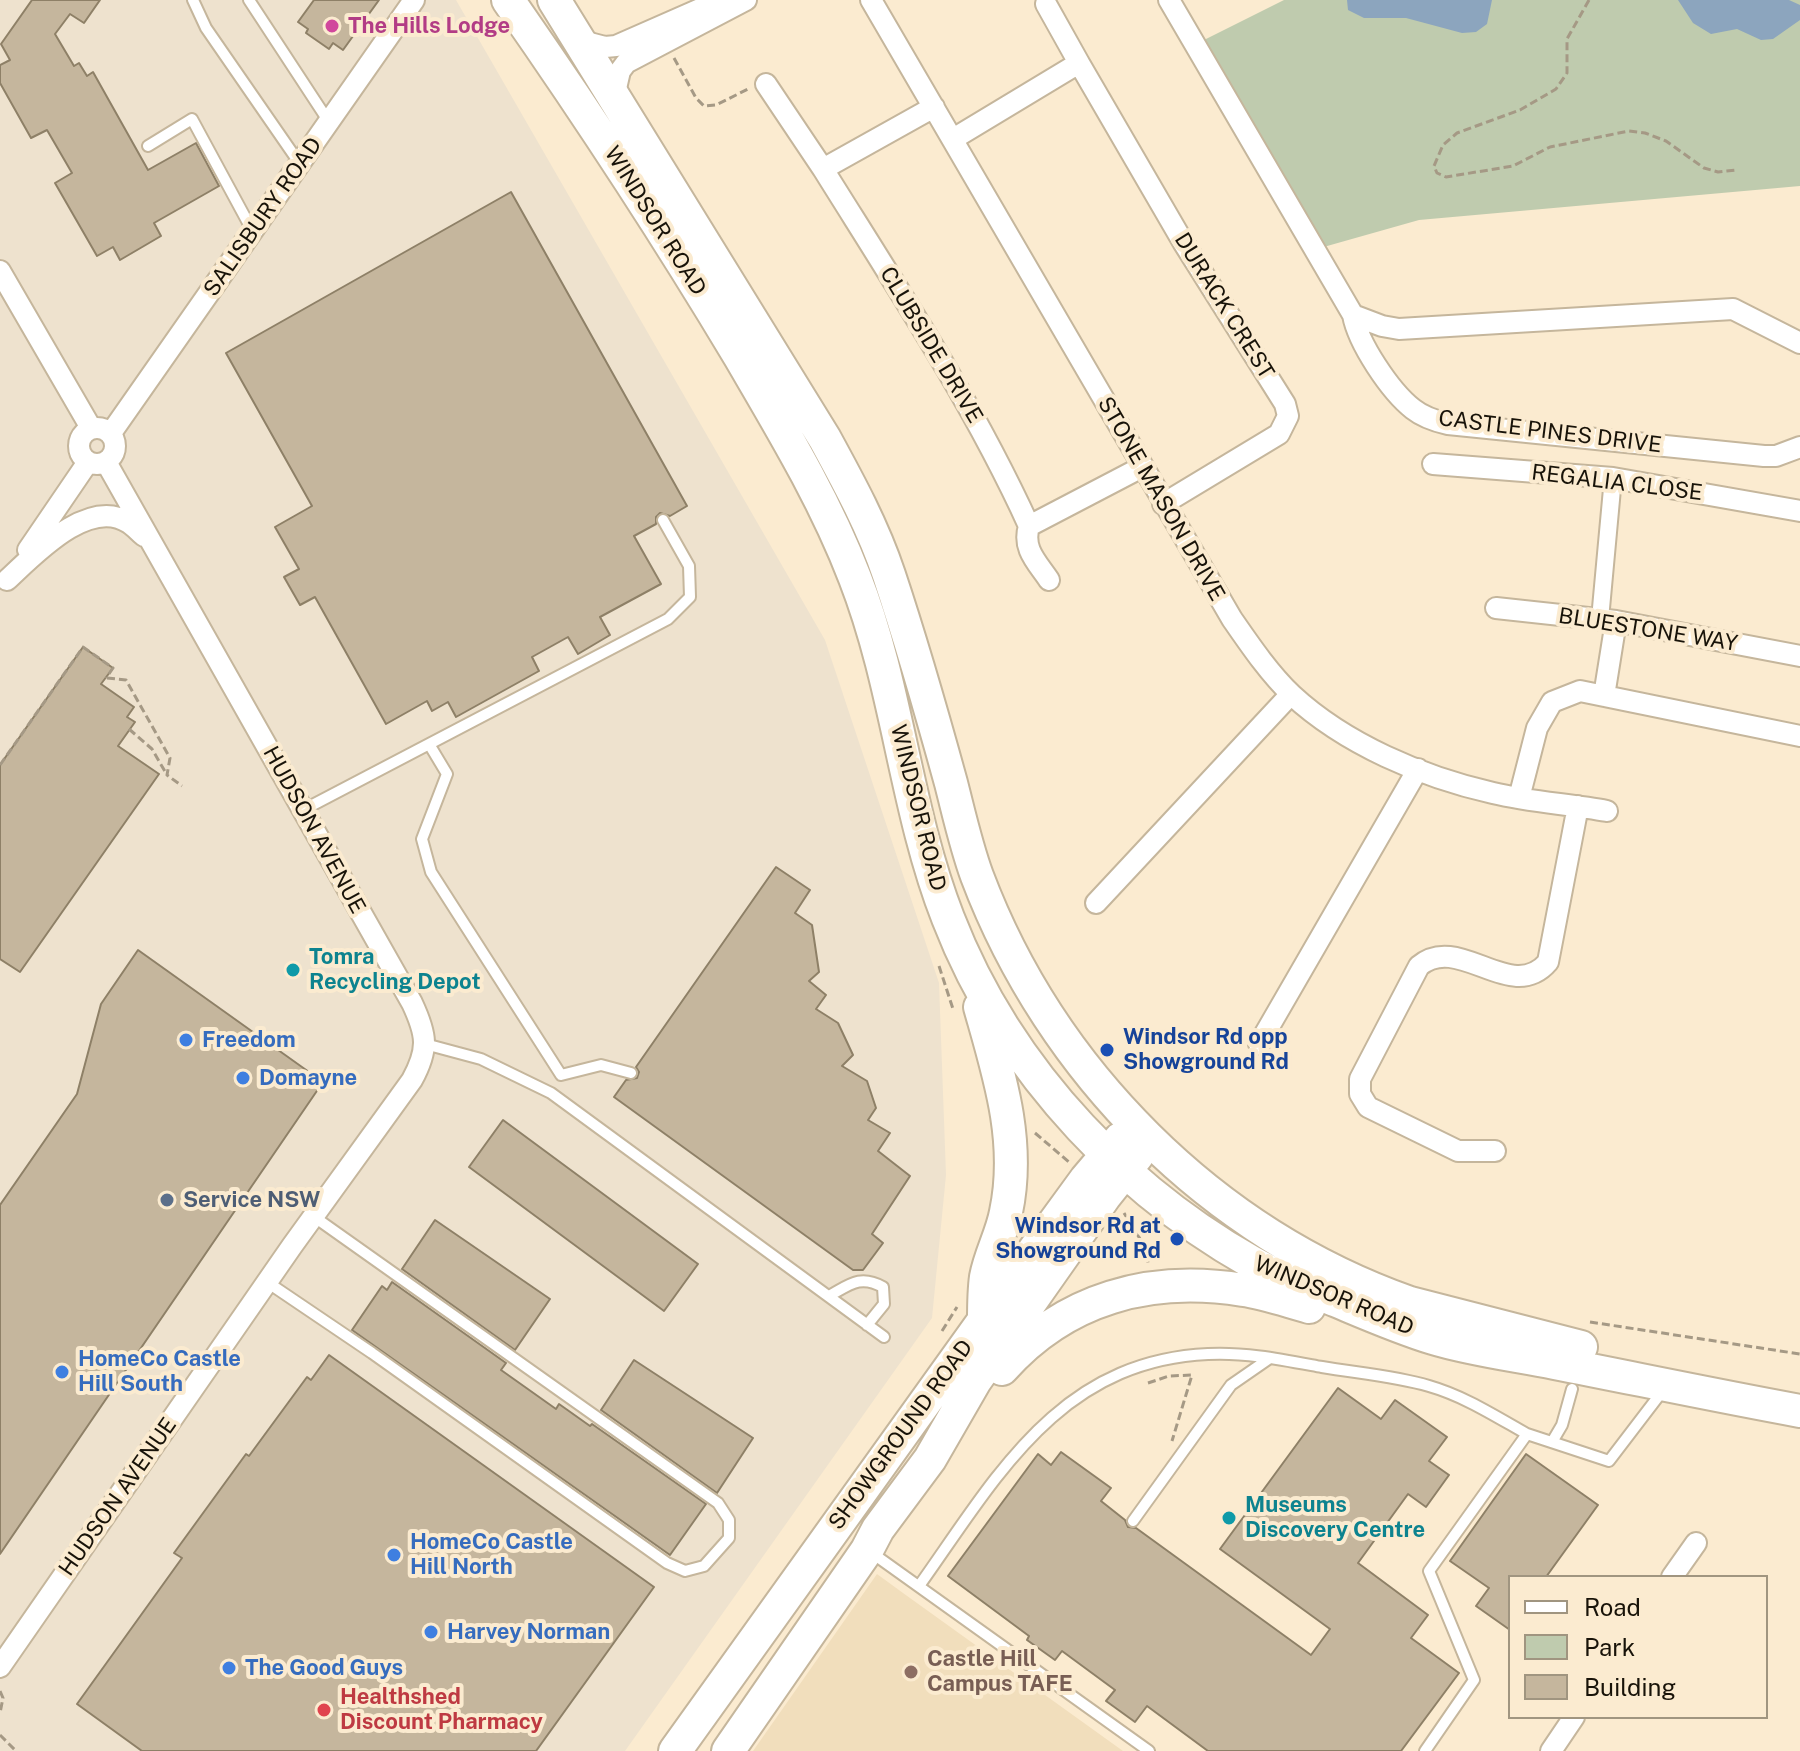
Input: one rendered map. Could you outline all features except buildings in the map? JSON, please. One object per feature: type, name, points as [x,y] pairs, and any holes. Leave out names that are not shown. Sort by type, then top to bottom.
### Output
[{"type":"main road","name":"WINDSOR ROAD","points":[[508,0],[682,263],[790,443],[831,522],[857,584],[882,661],[953,964],[1050,1091],[1115,1163],[1203,1231],[1283,1279],[1436,1339],[1800,1411]]},
{"type":"main road","name":"WINDSOR ROAD","points":[[554,0],[825,439],[858,501],[889,573],[968,847],[998,928],[1041,1007],[1087,1071],[1141,1133],[1220,1199],[1264,1230],[1323,1264],[1386,1294],[1438,1311],[1559,1342],[1800,1388]]},
{"type":"main road","points":[[953,964],[1004,1093],[1010,1130],[1011,1172],[1006,1211],[971,1312]]},
{"type":"main road","name":"SHOWGROUND ROAD","points":[[675,1751],[971,1312],[1141,1133]]},
{"type":"main road","name":"SHOWGROUND ROAD","points":[[728,1751],[867,1550],[878,1529],[930,1459],[975,1381],[1115,1163]]},
{"type":"main road","points":[[930,1459],[989,1384],[1027,1343],[1058,1319],[1118,1295],[1151,1289],[1245,1290],[1436,1339]]},
{"type":"street","name":"SALISBURY ROAD","points":[[101,431],[253,231],[414,0]]},
{"type":"street","points":[[578,40],[605,47],[616,46],[720,0]]},
{"type":"street","points":[[614,97],[620,71],[626,63],[746,0]]},
{"type":"street","name":"STONE MASON DRIVE","points":[[871,0],[1232,619],[1258,656],[1291,694],[1326,723],[1418,769],[1491,793],[1607,811]]},
{"type":"street","name":"CASTLE PINES DRIVE","points":[[1169,0],[1353,315],[1356,332],[1390,384],[1411,408],[1434,420],[1764,456],[1776,456],[1800,447]]},
{"type":"street","name":"DURACK CREST","points":[[1046,4],[1183,242],[1285,404],[1288,416],[1279,434],[1163,504]]},
{"type":"street","points":[[953,139],[1079,63]]},
{"type":"street","name":"CLUBSIDE DRIVE","points":[[766,84],[954,379],[1029,526],[1025,539],[1049,580]]},
{"type":"street","points":[[823,169],[934,107]]},
{"type":"street","points":[[0,271],[115,449],[97,462],[3,585]]},
{"type":"street","points":[[1353,315],[1399,329],[1733,309],[1800,343]]},
{"type":"street","points":[[97,462],[83,458],[78,447],[82,436],[101,431]]},
{"type":"street","name":"HUDSON AVENUE","points":[[0,1667],[313,1216],[412,1080],[420,1066],[425,1044],[421,1022],[412,1003],[153,544],[97,462]]},
{"type":"street","name":"REGALIA CLOSE","points":[[1433,464],[1613,478],[1800,511]]},
{"type":"street","points":[[1029,526],[1142,467]]},
{"type":"street","points":[[1604,696],[1613,478]]},
{"type":"street","points":[[3,585],[53,537],[96,516],[127,521],[153,544]]},
{"type":"street","name":"BLUESTONE WAY","points":[[1496,608],[1608,620],[1800,656]]},
{"type":"street","points":[[1519,798],[1537,728],[1552,702],[1580,691],[1800,736]]},
{"type":"street","points":[[1096,903],[1291,694]]},
{"type":"street","points":[[1259,1044],[1418,769]]},
{"type":"street","points":[[1495,1151],[1458,1151],[1368,1107],[1360,1094],[1360,1079],[1419,966],[1430,956],[1446,955],[1520,978],[1538,974],[1548,962],[1578,806]]},
{"type":"street","points":[[1673,1575],[1696,1543]]},
{"type":"street","points":[[1551,1751],[1573,1719]]},
{"type":"lane","points":[[193,0],[206,28],[300,164]]},
{"type":"lane","points":[[249,0],[330,122]]},
{"type":"lane","points":[[148,146],[192,119],[253,231]]},
{"type":"lane","points":[[303,810],[668,619],[690,597],[689,566],[663,520]]},
{"type":"lane","points":[[429,744],[447,774],[422,839],[431,872],[561,1075],[601,1065],[631,1073]]},
{"type":"lane","points":[[425,1044],[481,1059],[551,1093],[884,1337]]},
{"type":"lane","points":[[267,1282],[667,1563],[685,1571],[704,1566],[729,1538],[729,1520],[718,1503],[313,1216]]},
{"type":"lane","points":[[829,1296],[856,1281],[871,1280],[883,1287],[884,1304],[867,1325]]},
{"type":"lane","points":[[919,1586],[1018,1449],[1035,1431],[1072,1401],[1115,1376],[1179,1356],[1211,1354],[1270,1358],[1428,1386],[1471,1402],[1527,1434],[1609,1461],[1667,1385]]},
{"type":"lane","points":[[1133,1521],[1231,1385],[1270,1358]]},
{"type":"lane","points":[[1552,1442],[1562,1425],[1572,1389]]},
{"type":"lane","points":[[1425,1751],[1474,1680],[1429,1571],[1527,1434]]},
{"type":"lane","points":[[867,1550],[1149,1751]]},
{"type":"path","points":[[1589,0],[1567,39],[1567,73],[1556,89],[1520,110],[1457,133],[1443,145],[1434,166],[1437,173],[1446,177],[1513,166],[1550,147],[1629,131],[1666,141],[1704,168],[1718,172],[1736,170]]},
{"type":"path","points":[[665,42],[696,98],[704,106],[716,105],[761,82],[766,84]]},
{"type":"path","points":[[0,765],[83,647],[113,668],[106,678],[126,680],[170,758],[167,775]]},
{"type":"path","points":[[129,729],[152,749],[167,775],[182,786]]},
{"type":"path","points":[[953,964],[955,1015]]},
{"type":"path","points":[[1031,1129],[1061,1153]]},
{"type":"path","points":[[1122,1210],[1147,1250],[1150,1275]]},
{"type":"path","points":[[942,1331],[971,1312]]},
{"type":"path","points":[[1585,1321],[1800,1354]]},
{"type":"path","points":[[1148,1383],[1169,1376],[1192,1375],[1169,1448]]},
{"type":"path","points":[[0,1691],[3,1698],[0,1713]]},
{"type":"path","points":[[0,1735],[16,1751]]},
{"type":"shaded area","points":[[0,0],[456,0],[825,640],[939,983],[946,1175],[932,1318],[625,1751],[0,1751]]},
{"type":"shaded area","name":"Castle Hill Campus TAFE","points":[[877,1574],[903,1593],[1123,1751],[753,1751]]},
{"type":"green space","points":[[1284,0],[1800,0],[1800,186],[1419,220],[1313,250],[1194,45]]},
{"type":"water","points":[[1347,0],[1492,0],[1487,24],[1476,32],[1462,33],[1406,18],[1364,18],[1348,10]]},
{"type":"water","points":[[1678,0],[1789,0],[1800,5],[1800,20],[1773,39],[1761,40],[1737,29],[1711,34],[1693,23]]},
{"type":"place","name":"The Hills Lodge","points":[[332,26]]},
{"type":"place","name":"Tomra Recycling Depot","points":[[293,970]]},
{"type":"place","name":"Freedom","points":[[186,1040]]},
{"type":"place","name":"Windsor Rd opp Showground Rd","points":[[1107,1050]]},
{"type":"place","name":"Domayne","points":[[243,1078]]},
{"type":"place","name":"Service NSW","points":[[167,1200]]},
{"type":"place","name":"Windsor Rd at Showground Rd","points":[[1177,1239]]},
{"type":"place","name":"HomeCo Castle Hill South","points":[[62,1372]]},
{"type":"place","name":"Museums Discovery Centre","points":[[1229,1518]]},
{"type":"place","name":"HomeCo Castle Hill North","points":[[394,1555]]},
{"type":"place","name":"Harvey Norman","points":[[431,1632]]},
{"type":"place","name":"The Good Guys","points":[[229,1668]]},
{"type":"place","name":"Castle Hill Campus TAFE","points":[[911,1672]]},
{"type":"place","name":"Healthshed Discount Pharmacy","points":[[324,1710]]}]
